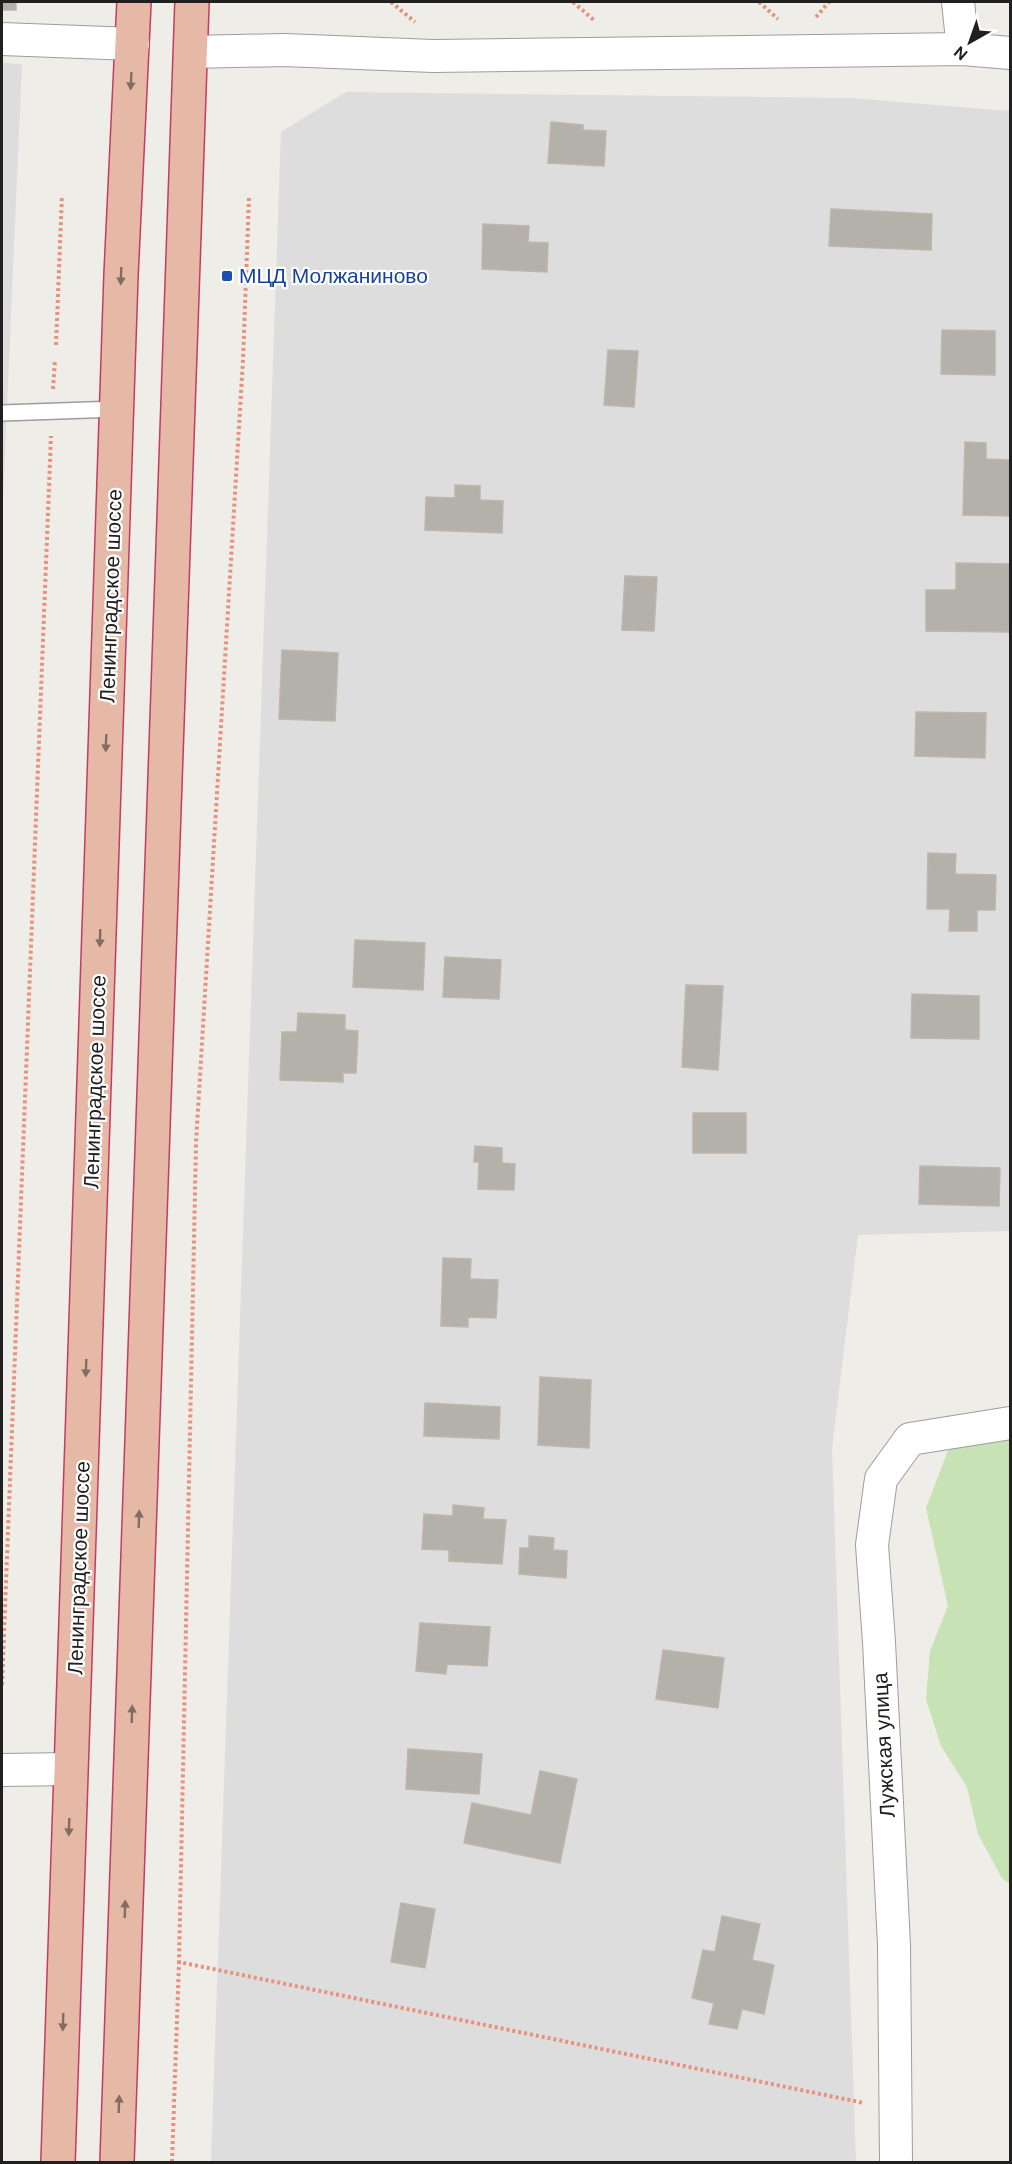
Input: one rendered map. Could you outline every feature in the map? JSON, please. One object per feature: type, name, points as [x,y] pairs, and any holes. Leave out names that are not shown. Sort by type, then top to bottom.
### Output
[{"type":"highway","name":"Ленинградское шоссе","points":[[58,2163],[121,275],[134,2]]},
{"type":"highway","points":[[117,2163],[192,2]]},
{"type":"street","points":[[958,2],[963,49]]},
{"type":"street","points":[[2,39],[133,44]]},
{"type":"street","points":[[191,52],[284,50],[433,56],[963,49],[1011,52]]},
{"type":"street","name":"Лужская улица","points":[[896,2163],[894,1945],[872,1545],[881,1479],[910,1439],[1011,1423]]},
{"type":"street","points":[[2,1770],[71,1769]]},
{"type":"lane","points":[[2,413],[117,409]]},
{"type":"path","points":[[391,2],[423,30]]},
{"type":"path","points":[[56,345],[62,195]]},
{"type":"path","points":[[172,2163],[196,1143],[243,360],[249,198]]},
{"type":"path","points":[[2,1685],[55,360]]},
{"type":"path","points":[[178,1962],[897,2109]]},
{"type":"shaded area","points":[[2,63],[22,64],[2,523]]},
{"type":"shaded area","points":[[346,92],[849,98],[1010,111],[1010,1231],[858,1235],[832,1448],[856,2162],[211,2162],[281,132]]},
{"type":"green space","points":[[1010,1440],[1010,1884],[1002,1878],[978,1834],[967,1787],[941,1746],[926,1699],[930,1651],[948,1606],[926,1508],[949,1448]]},
{"type":"building","points":[[2,2],[16,2],[16,10],[2,10]]},
{"type":"building","points":[[551,122],[583,125],[583,130],[606,131],[604,166],[548,163]]},
{"type":"building","points":[[831,209],[932,214],[931,250],[829,246]]},
{"type":"building","points":[[483,224],[529,226],[528,242],[548,243],[547,272],[482,269]]},
{"type":"building","points":[[942,330],[995,331],[995,375],[941,374]]},
{"type":"building","points":[[608,350],[638,351],[634,407],[604,405]]},
{"type":"building","points":[[965,442],[986,443],[986,459],[1010,460],[1010,516],[963,515]]},
{"type":"building","points":[[455,485],[480,486],[480,500],[503,501],[502,533],[425,530],[426,497],[455,498]]},
{"type":"building","points":[[956,563],[1010,564],[1010,632],[926,631],[926,590],[956,590]]},
{"type":"building","points":[[625,576],[657,577],[654,631],[622,630]]},
{"type":"building","points":[[282,650],[338,653],[335,721],[279,719]]},
{"type":"building","points":[[916,712],[986,713],[985,758],[915,756]]},
{"type":"building","points":[[928,853],[956,854],[955,874],[996,875],[995,910],[977,910],[977,931],[949,931],[950,909],[927,909]]},
{"type":"building","points":[[355,940],[425,943],[423,990],[353,987]]},
{"type":"building","points":[[445,957],[501,960],[499,999],[443,997]]},
{"type":"building","points":[[686,985],[723,986],[718,1070],[682,1067]]},
{"type":"building","points":[[912,994],[979,996],[979,1039],[911,1038]]},
{"type":"building","points":[[298,1013],[345,1015],[345,1030],[358,1031],[356,1073],[343,1073],[343,1082],[280,1080],[282,1032],[297,1032]]},
{"type":"building","points":[[693,1113],[746,1113],[746,1153],[693,1153]]},
{"type":"building","points":[[475,1146],[502,1148],[502,1163],[515,1164],[514,1190],[478,1189],[479,1162],[474,1162]]},
{"type":"building","points":[[920,1166],[1000,1168],[999,1206],[919,1204]]},
{"type":"building","points":[[443,1258],[471,1259],[470,1279],[498,1280],[496,1318],[468,1317],[468,1327],[441,1326]]},
{"type":"building","points":[[540,1377],[591,1380],[589,1448],[538,1445]]},
{"type":"building","points":[[425,1403],[500,1407],[499,1439],[424,1436]]},
{"type":"building","points":[[453,1505],[484,1508],[483,1519],[506,1520],[502,1564],[449,1561],[449,1550],[422,1549],[424,1514],[453,1516]]},
{"type":"building","points":[[529,1536],[554,1538],[553,1550],[567,1551],[566,1578],[519,1574],[520,1548],[529,1548]]},
{"type":"building","points":[[420,1623],[490,1627],[487,1666],[447,1664],[446,1674],[416,1671]]},
{"type":"building","points":[[663,1650],[724,1658],[718,1708],[656,1699]]},
{"type":"building","points":[[408,1749],[482,1754],[479,1794],[406,1789]]},
{"type":"building","points":[[540,1771],[577,1779],[560,1863],[464,1843],[472,1803],[531,1815]]},
{"type":"building","points":[[401,1903],[435,1909],[425,1968],[391,1962]]},
{"type":"building","points":[[722,1916],[760,1924],[752,1960],[774,1965],[764,2014],[742,2009],[737,2029],[709,2024],[714,2003],[692,1998],[703,1950],[715,1952]]},
{"type":"place","name":"МЦД Молжаниново","points":[[227,276]]}]
